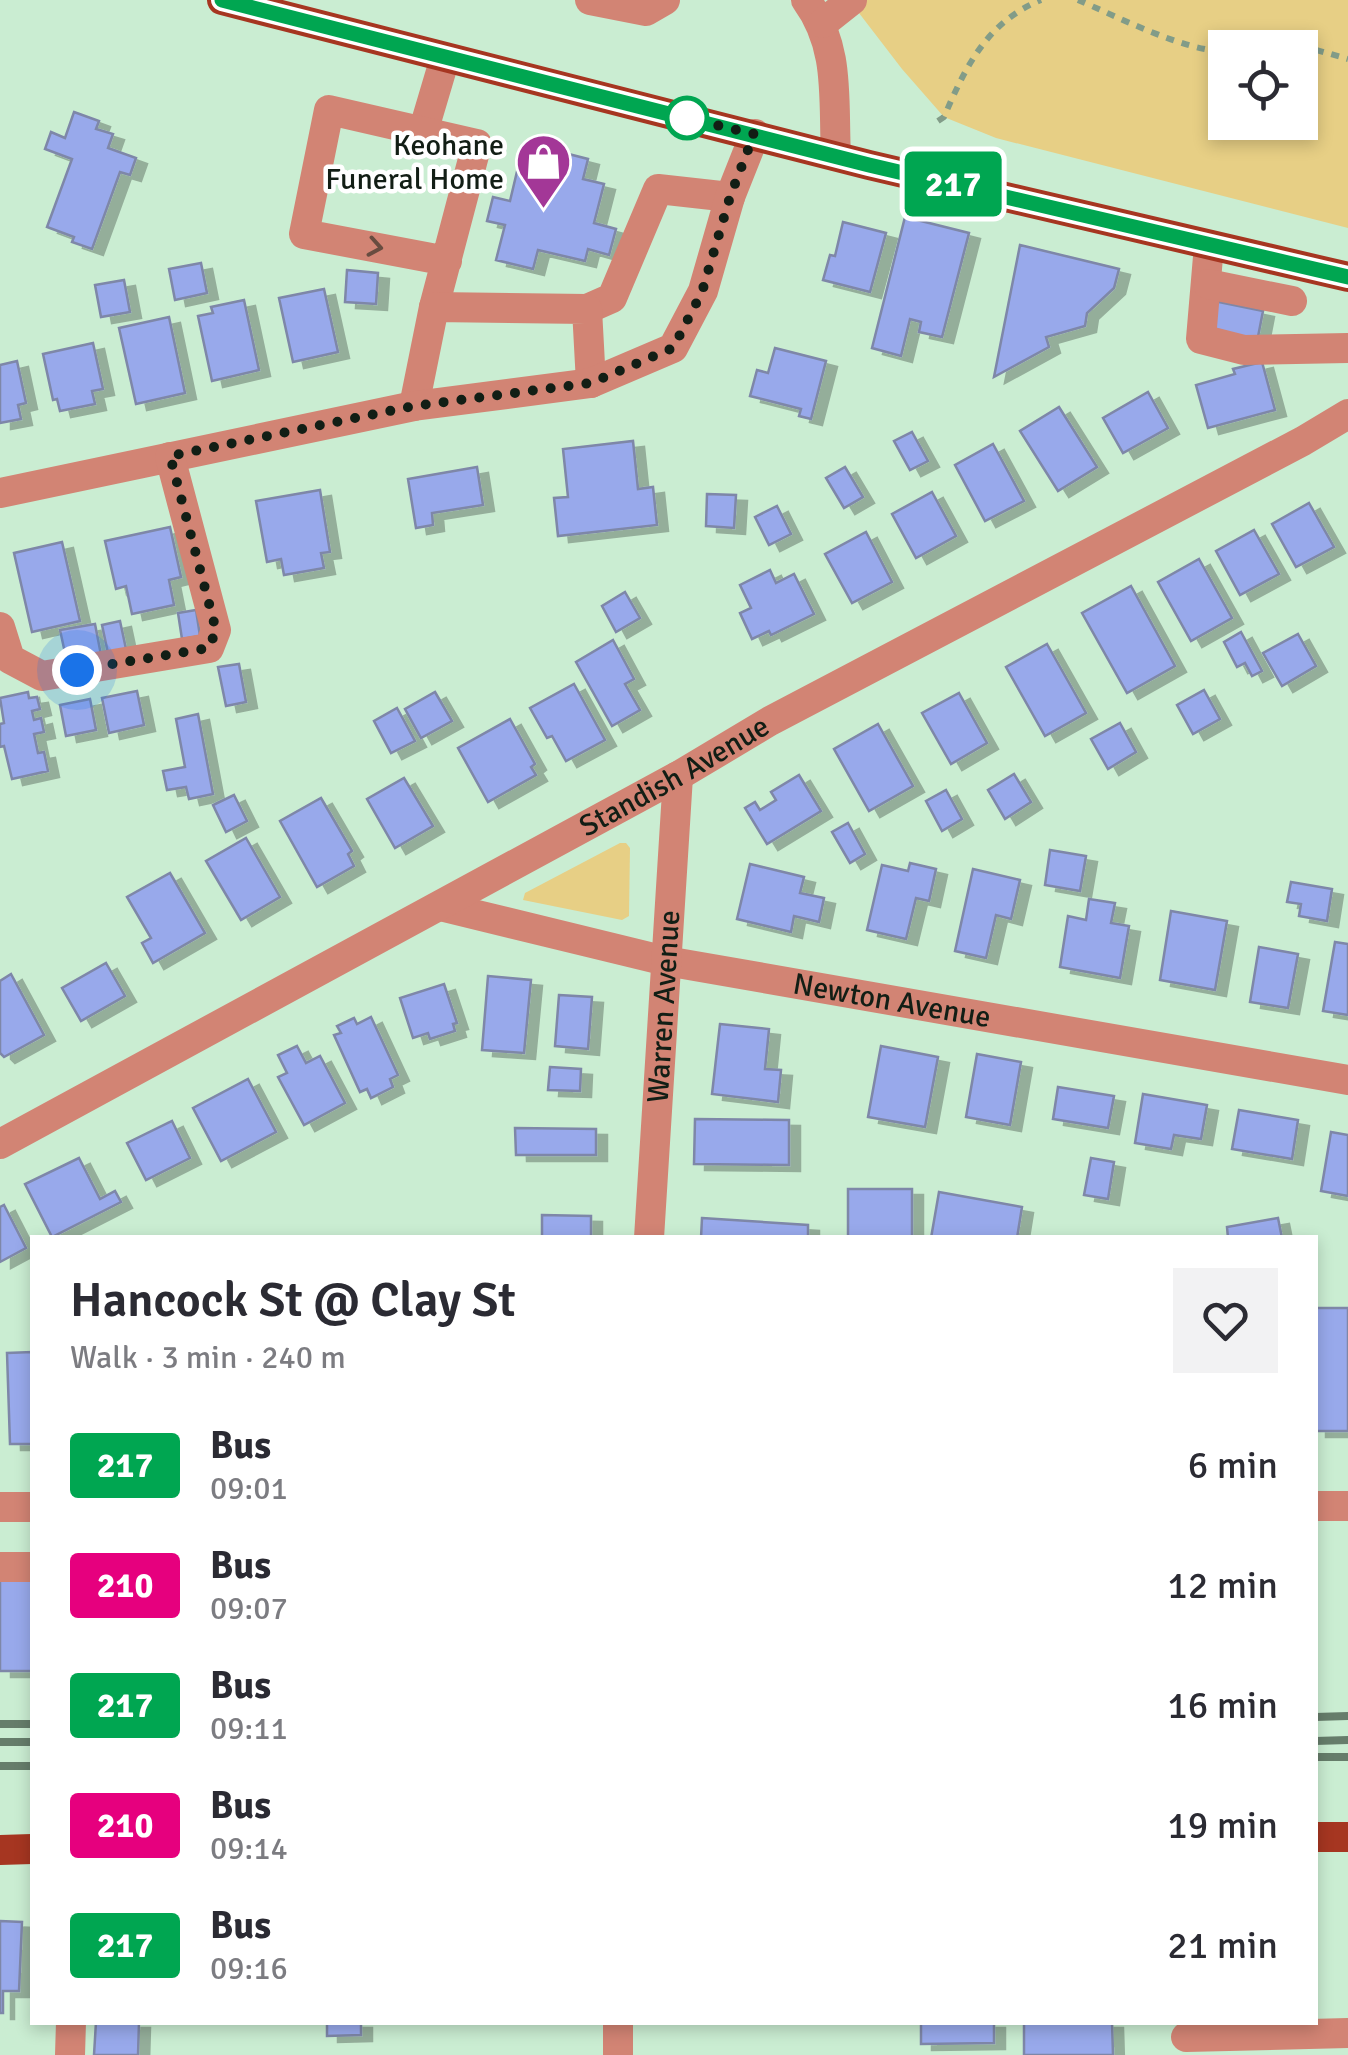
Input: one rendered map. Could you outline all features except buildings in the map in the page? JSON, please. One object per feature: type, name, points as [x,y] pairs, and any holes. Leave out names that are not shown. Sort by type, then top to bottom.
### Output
[{"type":"main road","points":[[222,0],[836,156],[1348,277]]},
{"type":"main road","points":[[1318,1837],[1348,1837]]},
{"type":"main road","points":[[0,1850],[30,1849]]},
{"type":"street","points":[[590,0],[646,11],[665,0]]},
{"type":"street","points":[[836,156],[831,50],[815,12],[852,0]]},
{"type":"street","points":[[423,132],[445,58]]},
{"type":"street","points":[[414,406],[434,307],[447,260],[478,144],[328,110],[304,234],[447,260]]},
{"type":"street","points":[[0,493],[414,406],[591,383],[673,348],[702,292],[730,197],[754,134]]},
{"type":"street","points":[[434,307],[587,308],[612,298],[658,189],[730,197]]},
{"type":"street","points":[[1209,244],[1201,339],[1244,350],[1348,348]]},
{"type":"street","points":[[1286,350],[1297,265]]},
{"type":"street","points":[[1208,284],[1292,301]]},
{"type":"street","points":[[587,308],[591,383]]},
{"type":"street","name":"Standish Avenue","points":[[0,1144],[678,776],[770,722],[1348,414]]},
{"type":"street","points":[[0,627],[10,659],[42,676],[209,648],[216,630],[170,456]]},
{"type":"street","name":"Warren Avenue","points":[[648,1235],[678,776]]},
{"type":"street","name":"Newton Avenue","points":[[440,906],[666,961],[1348,1080]]},
{"type":"street","points":[[1318,1506],[1348,1506]]},
{"type":"street","points":[[0,1507],[30,1507]]},
{"type":"street","points":[[0,1567],[30,1567]]},
{"type":"street","points":[[70,2025],[70,2055]]},
{"type":"street","points":[[618,2025],[618,2055]]},
{"type":"street","points":[[1186,2037],[1348,2033]]},
{"type":"path","points":[[938,121],[944,117],[971,60],[996,28],[1015,12],[1041,0]]},
{"type":"path","points":[[1078,0],[1161,35],[1208,49]]},
{"type":"path","points":[[1318,50],[1348,59]]},
{"type":"shaded area","points":[[849,0],[1348,0],[1348,228],[996,138],[944,117]]},
{"type":"shaded area","points":[[620,843],[630,848],[629,916],[622,920],[523,900],[525,893]]},
{"type":"railway","points":[[1318,1717],[1348,1716]]},
{"type":"railway","points":[[0,1724],[30,1724]]},
{"type":"railway","points":[[1318,1741],[1348,1740]]},
{"type":"railway","points":[[0,1742],[30,1742]]},
{"type":"railway","points":[[1318,1757],[1348,1757]]},
{"type":"railway","points":[[0,1766],[30,1766]]},
{"type":"bus line","name":"217","points":[[222,0],[869,165],[1348,277]]},
{"type":"place","name":"Keohane Funeral Home","points":[[543,211]]},
{"type":"route","points":[[77,670],[209,648],[216,630],[170,456],[414,406],[591,383],[673,348],[702,292],[730,197],[754,134],[669,114],[687,118]]}]
